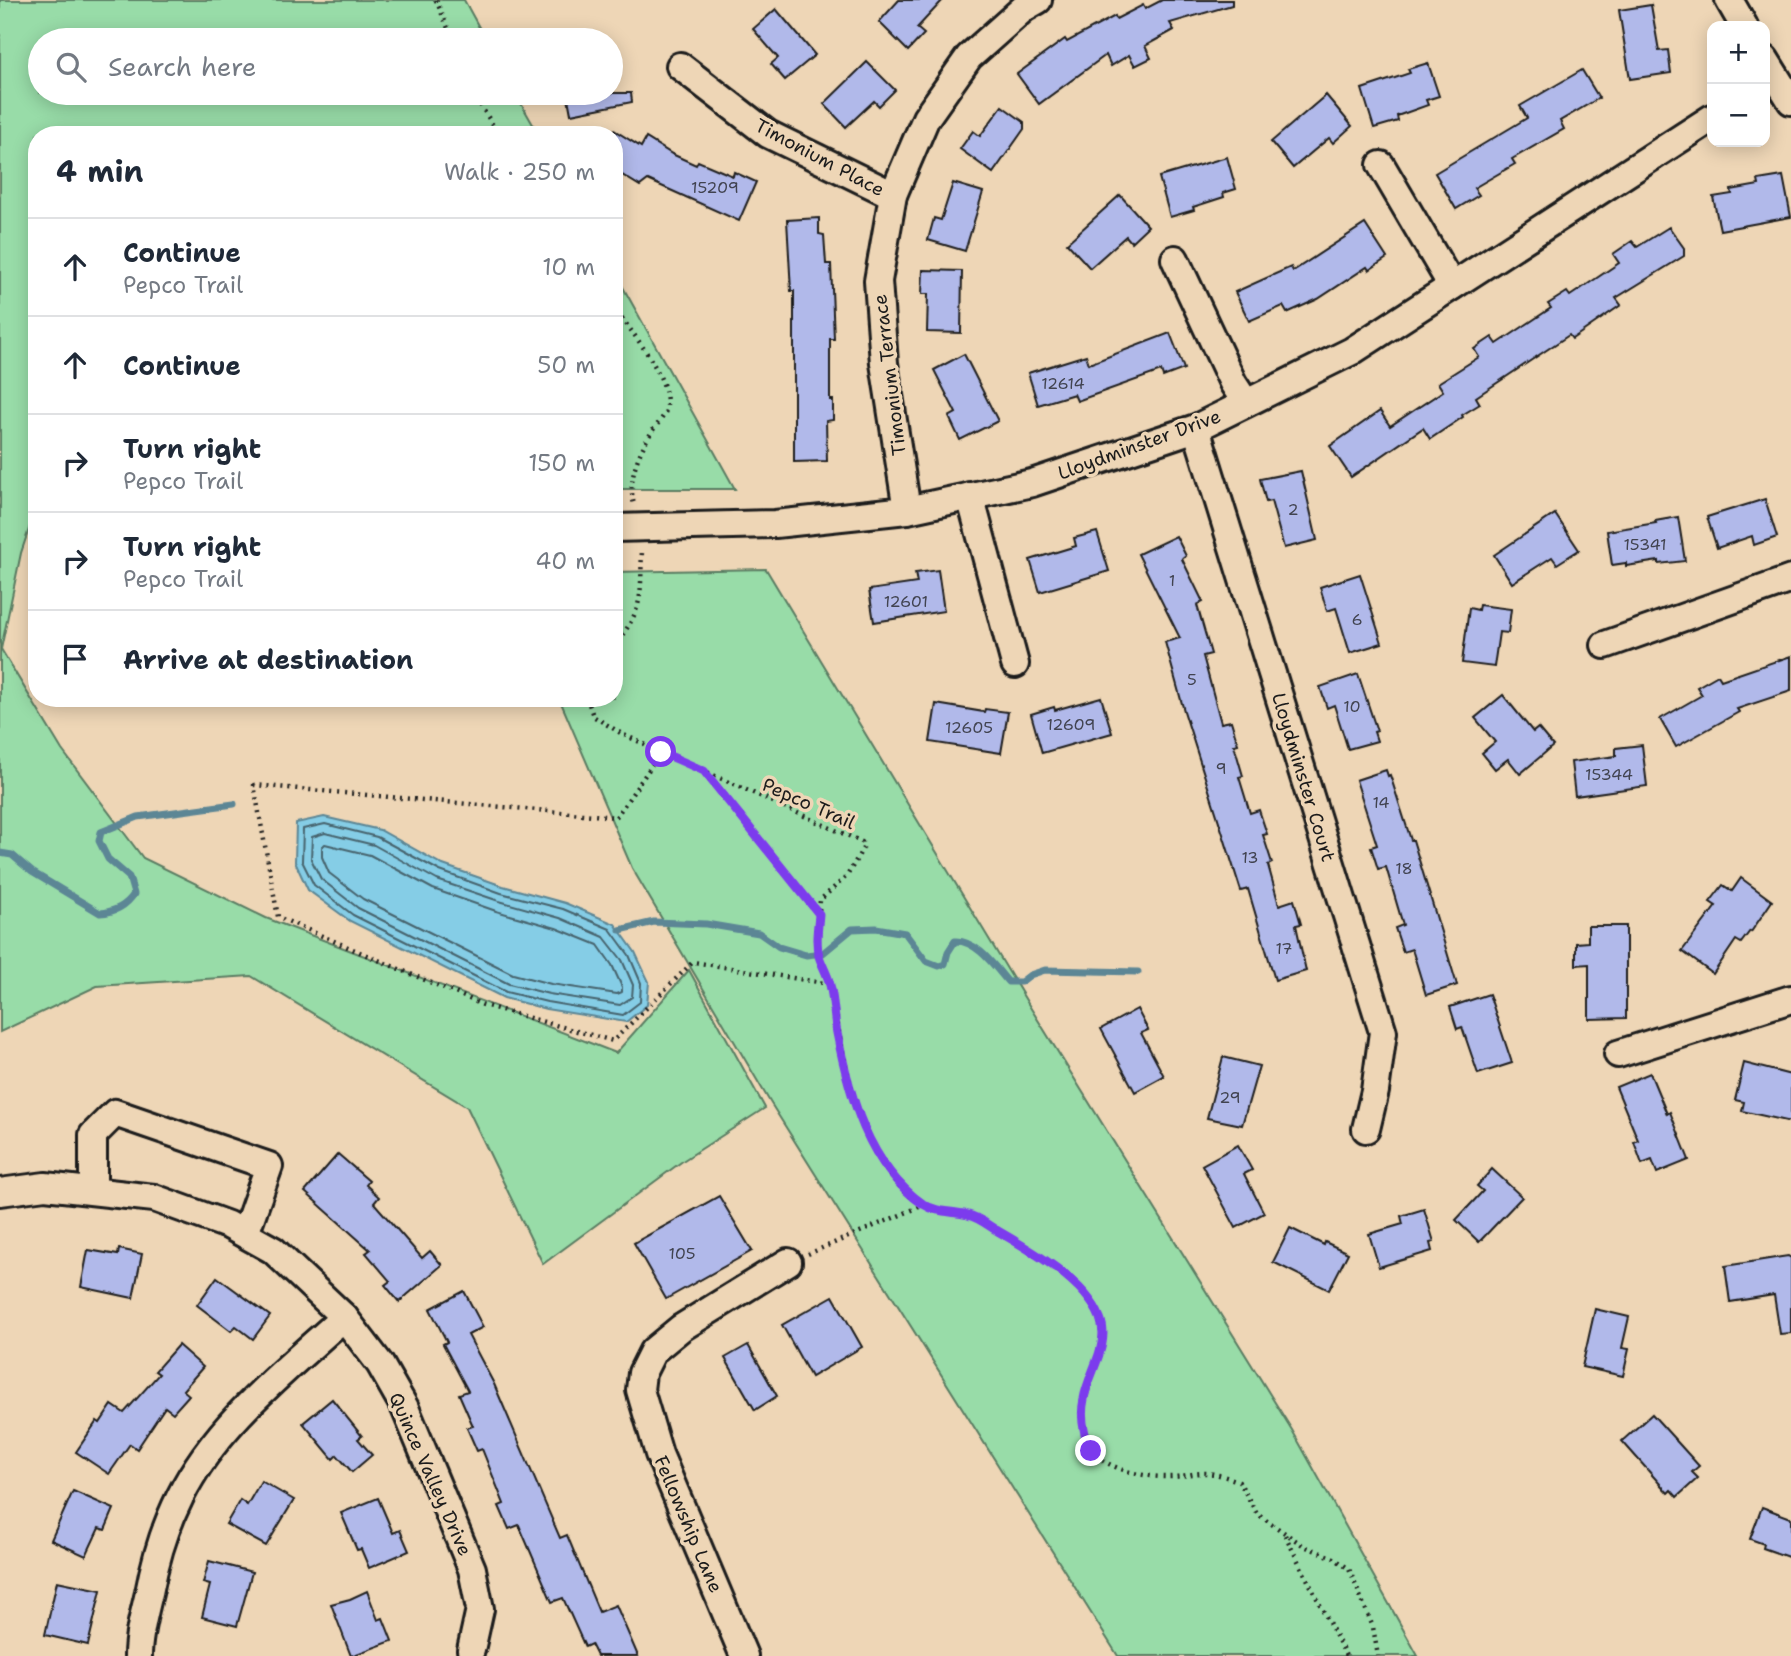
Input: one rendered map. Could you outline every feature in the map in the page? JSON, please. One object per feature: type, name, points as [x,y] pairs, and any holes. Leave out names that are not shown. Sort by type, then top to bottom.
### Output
[{"type":"street","name":"Timonium Terrace","points":[[907,510],[884,363],[878,281],[893,195],[926,118],[969,57],[1024,8],[1038,0]]},
{"type":"street","points":[[1729,0],[1741,21]]},
{"type":"street","name":"Timonium Place","points":[[681,66],[768,134],[893,195]]},
{"type":"street","points":[[1774,72],[1791,101]]},
{"type":"street","name":"Lloydminster Drive","points":[[623,528],[775,524],[907,510],[1032,483],[1196,428],[1352,351],[1707,121]]},
{"type":"street","points":[[1381,165],[1452,286]]},
{"type":"street","points":[[1175,259],[1233,383],[1246,403]]},
{"type":"street","name":"Lloydminster Court","points":[[1196,428],[1383,1032],[1375,1091],[1366,1129]]},
{"type":"street","points":[[970,496],[1015,664]]},
{"type":"street","points":[[1605,645],[1791,579]]},
{"type":"street","points":[[1618,1054],[1791,999]]},
{"type":"street","points":[[93,1191],[93,1135],[115,1113],[269,1166],[245,1234]]},
{"type":"street","name":"Quince Valley Drive","points":[[0,1192],[45,1186],[154,1198],[228,1225],[273,1250],[344,1317],[380,1364],[405,1408],[472,1569],[480,1609],[471,1650]]},
{"type":"street","name":"Fellowship Lane","points":[[744,1656],[659,1454],[640,1390],[642,1373],[653,1352],[681,1328],[788,1262]]},
{"type":"street","points":[[138,1656],[138,1642],[155,1564],[180,1497],[225,1431],[258,1395],[344,1317]]},
{"type":"path","points":[[436,0],[448,28]]},
{"type":"path","points":[[480,105],[493,126]]},
{"type":"path","points":[[623,321],[660,378],[667,405],[631,478],[630,491],[641,527],[640,605],[631,626],[623,635]]},
{"type":"path","name":"Pepco Trail","points":[[590,707],[593,716],[622,734],[862,842],[863,848],[847,876],[820,900],[817,942],[830,984],[837,1032],[852,1096],[869,1139],[895,1180],[925,1205],[948,1213],[970,1215],[1029,1249],[1072,1280],[1091,1302],[1101,1318],[1102,1336],[1097,1363],[1084,1398],[1082,1418],[1091,1451],[1112,1465],[1128,1471],[1165,1477],[1207,1473],[1239,1481],[1257,1514],[1284,1534],[1334,1558],[1349,1569],[1373,1627],[1378,1656]]},
{"type":"path","points":[[661,752],[616,817],[254,785],[278,917],[483,1005],[613,1041],[693,962],[830,984]]},
{"type":"path","points":[[704,771],[819,914]]},
{"type":"path","points":[[788,1262],[925,1205]]},
{"type":"path","points":[[1284,1534],[1346,1656]]},
{"type":"green space","points":[[0,0],[464,0],[479,28],[28,28],[28,105],[522,105],[534,126],[28,126],[28,532],[1,649],[28,694],[28,707],[36,707],[62,750],[143,858],[266,918],[616,1053],[689,970],[765,1108],[684,1160],[543,1264],[467,1107],[251,976],[97,986],[0,1032]]},
{"type":"green space","points":[[623,287],[735,489],[623,489]]},
{"type":"green space","points":[[766,569],[1030,1007],[1292,1430],[1418,1656],[1118,1656],[770,1102],[632,868],[563,707],[623,707],[623,572]]},
{"type":"water","points":[[324,817],[380,830],[443,865],[503,886],[565,903],[615,924],[635,952],[649,982],[647,1005],[626,1022],[546,1009],[504,998],[350,921],[308,890],[295,862],[296,823]]},
{"type":"building","points":[[899,0],[943,0],[917,28],[924,34],[908,51],[879,22]]},
{"type":"building","points":[[1162,0],[1232,0],[1232,5],[1170,23],[1174,30],[1145,46],[1151,58],[1135,66],[1129,55],[1111,66],[1106,55],[1039,104],[1017,74],[1065,39],[1067,42],[1115,16],[1116,19],[1143,5],[1145,9]]},
{"type":"building","points":[[1651,5],[1659,51],[1668,50],[1671,73],[1630,79],[1619,10]]},
{"type":"building","points":[[776,9],[815,55],[785,80],[771,64],[778,58],[753,29]]},
{"type":"building","points":[[867,62],[895,90],[879,106],[874,101],[846,127],[824,104]]},
{"type":"building","points":[[1428,63],[1439,96],[1426,100],[1428,105],[1397,116],[1398,121],[1374,128],[1362,89],[1410,73],[1408,69]]},
{"type":"building","points":[[1582,70],[1599,98],[1560,121],[1564,129],[1512,159],[1515,164],[1474,188],[1479,195],[1456,209],[1435,173],[1527,118],[1520,106]]},
{"type":"building","points":[[623,93],[631,93],[632,102],[623,104]]},
{"type":"building","points":[[1326,95],[1352,126],[1333,143],[1329,138],[1293,168],[1271,142]]},
{"type":"building","points":[[569,105],[617,105],[571,114]]},
{"type":"building","points":[[1002,106],[1024,122],[1024,129],[993,173],[960,149],[973,131],[980,136]]},
{"type":"building","points":[[623,136],[641,147],[646,138],[696,165],[698,161],[733,176],[734,172],[756,182],[739,221],[648,180],[640,186],[623,176]]},
{"type":"building","points":[[1227,157],[1236,189],[1223,193],[1224,197],[1193,207],[1194,210],[1170,217],[1159,177]]},
{"type":"building","points":[[1783,176],[1791,217],[1720,230],[1713,197],[1732,194],[1731,190],[1759,185],[1758,180]]},
{"type":"building","points":[[953,183],[983,192],[965,251],[928,240],[934,218],[941,220]]},
{"type":"building","points":[[1120,195],[1148,226],[1131,242],[1126,236],[1090,268],[1067,243]]},
{"type":"building","points":[[819,218],[819,234],[824,235],[826,264],[831,264],[834,339],[830,339],[830,400],[833,400],[833,420],[826,421],[827,461],[794,462],[794,291],[791,291],[787,220]]},
{"type":"building","points":[[1365,224],[1387,258],[1369,270],[1367,267],[1318,299],[1287,313],[1283,306],[1249,321],[1235,292],[1291,267],[1293,271]]},
{"type":"building","points":[[1669,227],[1684,248],[1684,256],[1616,298],[1621,305],[1572,339],[1569,335],[1476,397],[1480,404],[1430,439],[1423,428],[1351,477],[1330,446],[1380,411],[1390,426],[1443,391],[1438,383],[1479,357],[1474,349],[1492,337],[1497,344],[1551,308],[1548,304],[1567,292],[1570,296],[1619,263],[1613,254],[1632,241],[1637,247]]},
{"type":"building","points":[[923,270],[962,271],[961,333],[927,332],[928,294],[922,294]]},
{"type":"building","points":[[1170,333],[1184,369],[1163,377],[1161,371],[1077,401],[1074,394],[1038,405],[1028,373],[1086,355],[1089,364]]},
{"type":"building","points":[[964,354],[998,421],[960,440],[949,417],[956,413],[934,370]]},
{"type":"building","points":[[1301,471],[1317,540],[1284,548],[1271,501],[1266,502],[1260,479]]},
{"type":"building","points":[[1765,499],[1777,537],[1754,545],[1752,536],[1717,548],[1707,517]]},
{"type":"building","points":[[1555,514],[1579,550],[1557,564],[1552,557],[1512,583],[1494,555]]},
{"type":"building","points":[[1678,517],[1685,561],[1612,565],[1607,531]]},
{"type":"building","points":[[1097,532],[1109,571],[1040,592],[1030,560],[1076,546],[1074,538]]},
{"type":"building","points":[[1176,536],[1186,556],[1182,559],[1203,602],[1197,605],[1211,654],[1203,656],[1221,723],[1231,721],[1238,744],[1234,745],[1243,776],[1239,777],[1250,813],[1259,810],[1267,834],[1263,835],[1272,863],[1268,865],[1279,905],[1294,900],[1301,924],[1296,925],[1306,971],[1275,980],[1248,889],[1241,891],[1184,711],[1165,642],[1180,638],[1138,554]]},
{"type":"building","points":[[938,570],[944,611],[874,622],[869,590],[917,583],[915,573]]},
{"type":"building","points":[[1360,574],[1382,643],[1350,653],[1336,608],[1327,611],[1320,587]]},
{"type":"building","points":[[1479,605],[1511,609],[1508,633],[1499,632],[1494,667],[1462,663],[1469,608],[1478,610]]},
{"type":"building","points":[[1791,656],[1791,691],[1737,709],[1739,712],[1676,747],[1660,719],[1702,695],[1697,687],[1718,675],[1721,680]]},
{"type":"building","points":[[1358,674],[1377,731],[1374,732],[1377,741],[1348,749],[1334,705],[1327,708],[1320,687]]},
{"type":"building","points":[[1503,695],[1533,732],[1538,728],[1553,746],[1520,774],[1508,759],[1495,769],[1482,753],[1495,742],[1475,718]]},
{"type":"building","points":[[1101,697],[1112,733],[1042,753],[1031,714]]},
{"type":"building","points":[[936,704],[984,712],[985,709],[1008,712],[1001,753],[930,742]]},
{"type":"building","points":[[1642,745],[1647,786],[1575,796],[1571,762],[1616,756],[1616,748]]},
{"type":"building","points":[[1386,770],[1413,840],[1457,985],[1426,995],[1412,949],[1403,952],[1395,928],[1403,925],[1386,867],[1378,869],[1371,847],[1377,845],[1356,780]]},
{"type":"building","points":[[1741,878],[1772,901],[1741,943],[1736,940],[1713,974],[1682,951],[1716,906],[1710,902],[1723,885],[1732,891]]},
{"type":"building","points":[[1588,926],[1626,926],[1626,1018],[1589,1019],[1589,964],[1576,965],[1576,943],[1588,942]]},
{"type":"building","points":[[1489,994],[1512,1063],[1478,1074],[1462,1027],[1457,1029],[1450,1007]]},
{"type":"building","points":[[1137,1009],[1148,1030],[1141,1033],[1164,1076],[1135,1092],[1101,1029]]},
{"type":"building","points":[[1223,1057],[1259,1066],[1242,1125],[1207,1118]]},
{"type":"building","points":[[1744,1063],[1791,1075],[1791,1122],[1742,1111],[1744,1102],[1735,1100]]},
{"type":"building","points":[[1650,1073],[1667,1114],[1670,1112],[1689,1160],[1657,1173],[1652,1160],[1642,1164],[1634,1142],[1638,1140],[1616,1087]]},
{"type":"building","points":[[1238,1145],[1252,1170],[1244,1174],[1264,1213],[1236,1228],[1202,1165]]},
{"type":"building","points":[[338,1154],[369,1181],[366,1185],[379,1197],[374,1203],[422,1258],[430,1251],[442,1265],[399,1302],[385,1285],[390,1281],[366,1253],[370,1250],[305,1192]]},
{"type":"building","points":[[1492,1169],[1522,1197],[1479,1242],[1456,1220],[1483,1191],[1477,1186]]},
{"type":"building","points":[[719,1196],[752,1251],[666,1299],[634,1243]]},
{"type":"building","points":[[1424,1209],[1434,1242],[1430,1243],[1432,1251],[1379,1267],[1369,1234],[1403,1224],[1401,1216]]},
{"type":"building","points":[[1290,1228],[1324,1245],[1325,1242],[1348,1253],[1329,1290],[1273,1262]]},
{"type":"building","points":[[119,1249],[142,1254],[133,1298],[81,1287],[88,1250],[118,1255]]},
{"type":"building","points":[[1788,1256],[1791,1258],[1791,1333],[1780,1334],[1774,1295],[1730,1302],[1725,1266]]},
{"type":"building","points":[[217,1277],[270,1316],[253,1339],[236,1326],[231,1331],[197,1305]]},
{"type":"building","points":[[464,1291],[483,1327],[468,1335],[494,1384],[560,1538],[567,1535],[599,1612],[616,1605],[638,1656],[597,1656],[591,1644],[585,1647],[563,1598],[552,1602],[519,1525],[509,1529],[499,1506],[504,1504],[482,1449],[477,1451],[467,1428],[473,1426],[459,1394],[468,1391],[443,1344],[447,1342],[430,1309]]},
{"type":"building","points":[[833,1296],[862,1347],[811,1377],[782,1325]]},
{"type":"building","points":[[1595,1309],[1629,1317],[1622,1348],[1629,1349],[1623,1376],[1582,1367]]},
{"type":"building","points":[[178,1345],[203,1367],[183,1390],[189,1395],[173,1413],[165,1407],[137,1449],[130,1444],[109,1474],[76,1452],[97,1421],[100,1423],[112,1405],[124,1413],[159,1374],[155,1371]]},
{"type":"building","points":[[748,1345],[777,1396],[755,1410],[725,1358]]},
{"type":"building","points":[[332,1399],[362,1436],[358,1439],[372,1455],[352,1472],[337,1455],[333,1459],[303,1423]]},
{"type":"building","points":[[1652,1414],[1699,1466],[1692,1472],[1698,1478],[1677,1497],[1671,1490],[1668,1493],[1622,1441]]},
{"type":"building","points":[[261,1481],[294,1500],[266,1546],[226,1524],[240,1500],[247,1505]]},
{"type":"building","points":[[73,1491],[114,1509],[105,1530],[99,1528],[86,1556],[51,1540]]},
{"type":"building","points":[[378,1498],[393,1533],[400,1530],[409,1551],[369,1568],[361,1549],[357,1550],[341,1513]]},
{"type":"building","points":[[1762,1507],[1791,1518],[1791,1558],[1763,1548],[1764,1544],[1750,1539]]},
{"type":"building","points":[[209,1561],[252,1572],[237,1626],[202,1617],[210,1585],[203,1583]]},
{"type":"building","points":[[57,1581],[101,1590],[88,1645],[45,1635]]},
{"type":"building","points":[[367,1591],[378,1620],[383,1618],[392,1641],[351,1656],[331,1604]]},
{"type":"waterway","points":[[0,853],[12,855],[32,872],[100,913],[115,910],[134,894],[129,877],[108,859],[99,841],[101,832],[138,817],[234,804]]},
{"type":"waterway","points":[[620,930],[654,922],[706,924],[759,933],[779,947],[806,955],[823,953],[852,929],[876,928],[905,933],[926,961],[939,966],[945,964],[955,941],[971,945],[985,956],[1008,982],[1021,982],[1030,975],[1045,970],[1138,972]]},
{"type":"route","points":[[661,752],[704,771],[819,914],[819,954],[830,984],[837,1032],[852,1096],[869,1139],[895,1180],[925,1205],[948,1213],[970,1215],[1029,1249],[1072,1280],[1101,1318],[1102,1336],[1097,1363],[1084,1398],[1082,1418],[1091,1451]]}]
